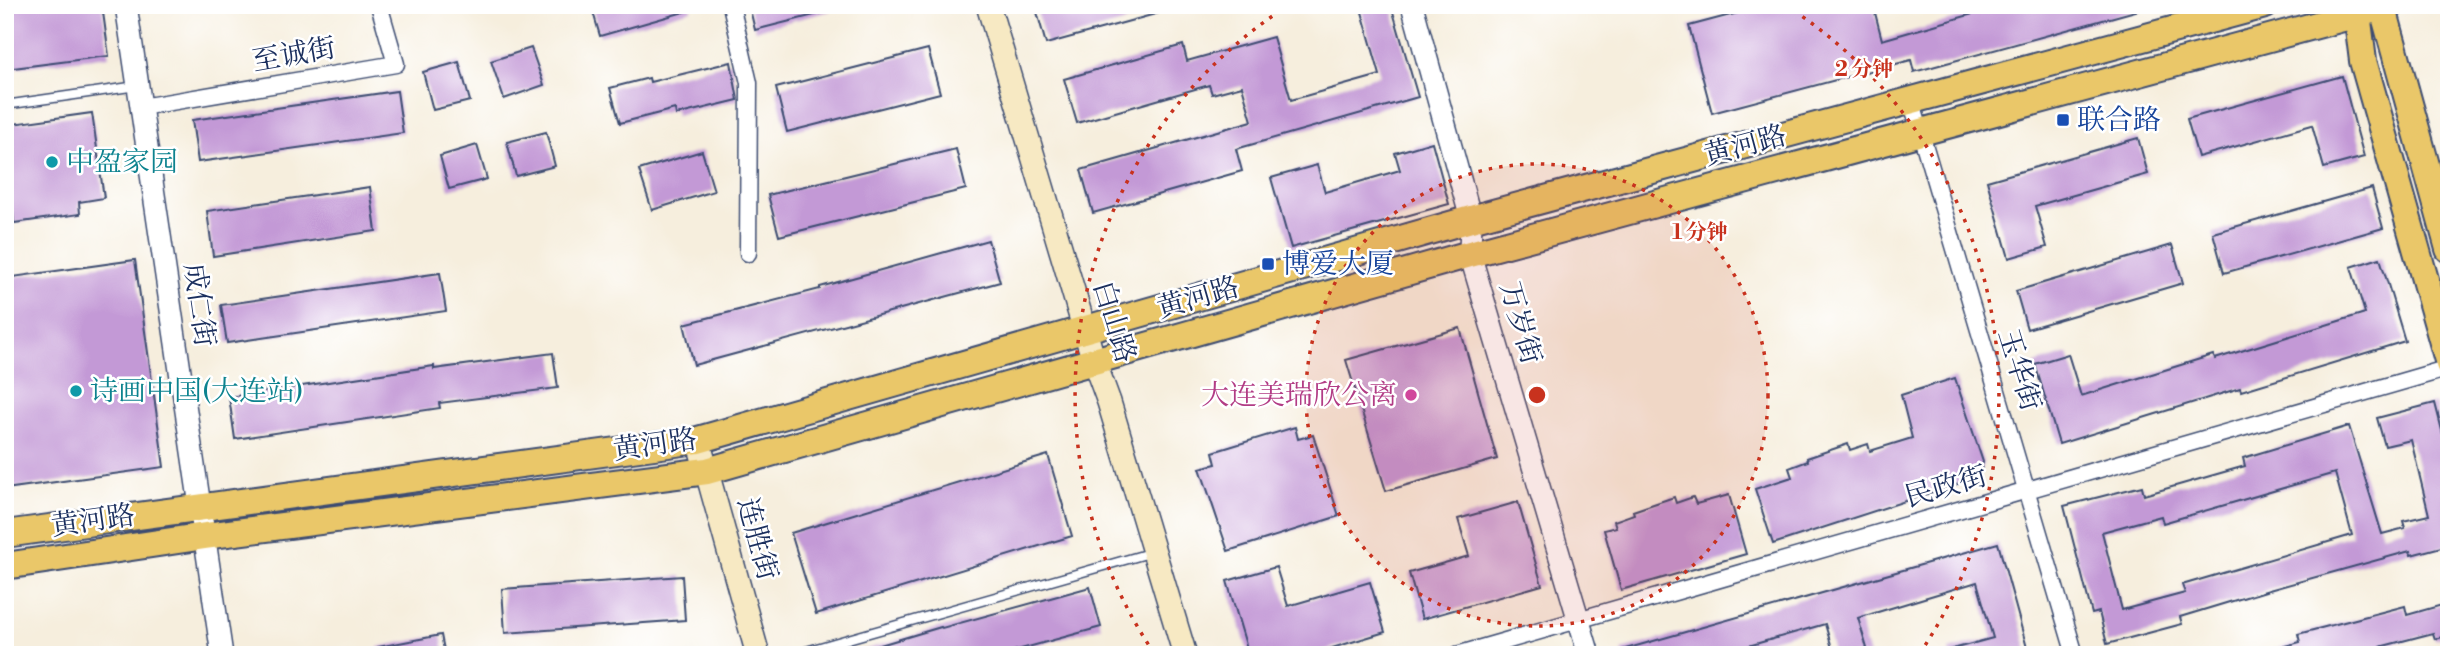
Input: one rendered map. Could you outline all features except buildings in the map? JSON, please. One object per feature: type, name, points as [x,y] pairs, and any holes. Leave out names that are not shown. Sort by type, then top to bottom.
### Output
[{"type":"main road","name":"白山路","points":[[989,5],[1094,361],[1109,402],[1185,655]]},
{"type":"main road","name":"黄河路","points":[[5,534],[698,440],[1471,219],[2264,5]]},
{"type":"main road","name":"黄河路","points":[[5,566],[205,536],[707,471],[1470,254],[2374,8]]},
{"type":"main road","points":[[2374,8],[2449,248]]},
{"type":"main road","points":[[2374,8],[2363,61],[2449,366]]},
{"type":"main road","name":"连胜街","points":[[698,440],[758,655]]},
{"type":"street","name":"成仁街","points":[[126,5],[222,655]]},
{"type":"street","name":"至诚街","points":[[141,107],[396,64],[379,5]]},
{"type":"street","points":[[730,5],[749,83],[748,253]]},
{"type":"street","name":"万岁街","points":[[1412,5],[1471,219],[1470,254],[1589,655]]},
{"type":"street","name":"玉华街","points":[[1911,100],[2076,655]]},
{"type":"street","name":"民政街","points":[[1457,655],[2449,366]]},
{"type":"lane","points":[[5,105],[138,85]]},
{"type":"lane","points":[[792,655],[1154,551]]},
{"type":"place","name":"联合路","points":[[2063,120]]},
{"type":"place","name":"中盈家园","points":[[52,162]]},
{"type":"place","name":"博爱大厦","points":[[1268,264]]},
{"type":"place","name":"诗画中国(大连站)","points":[[76,391]]},
{"type":"place","name":"大连美瑞欣公离","points":[[1411,395]]}]
